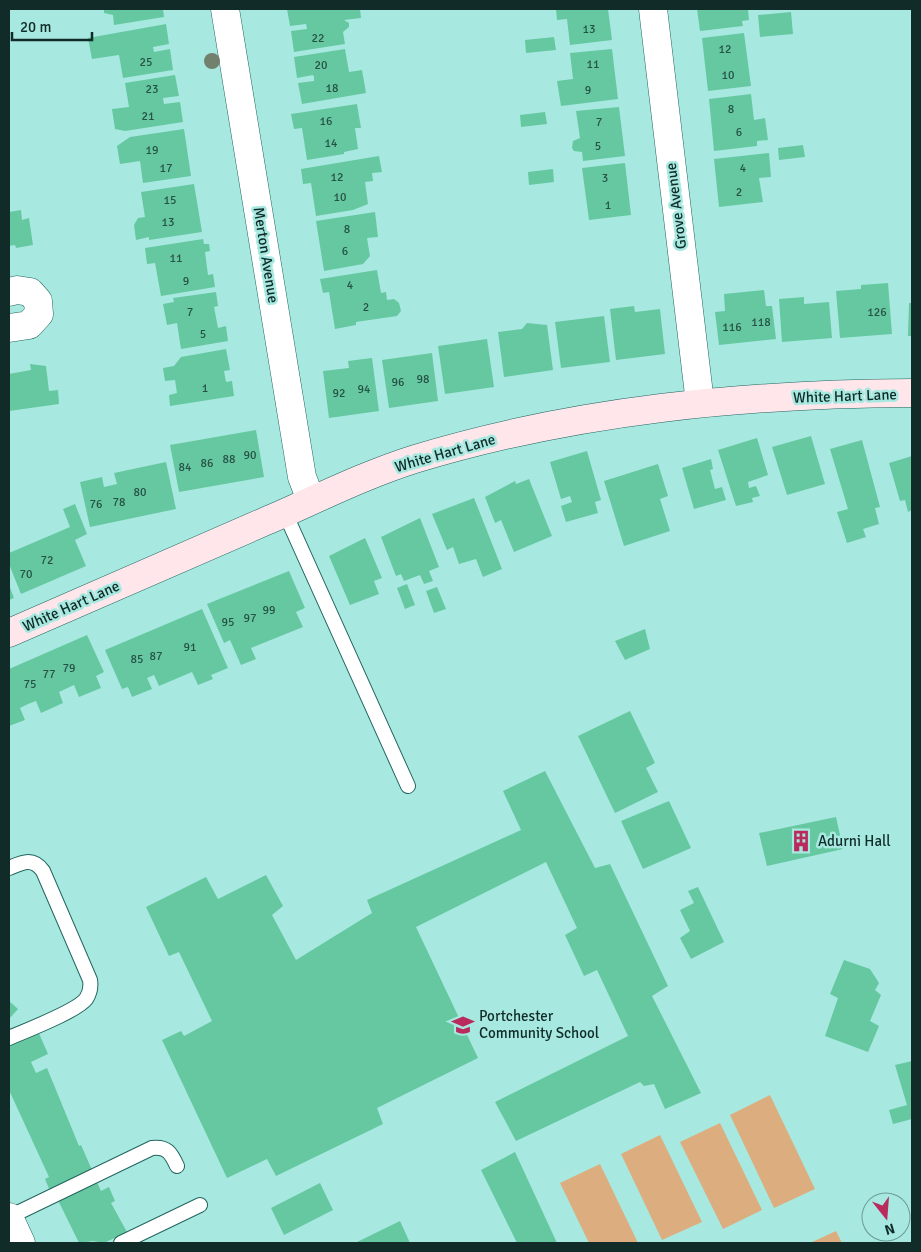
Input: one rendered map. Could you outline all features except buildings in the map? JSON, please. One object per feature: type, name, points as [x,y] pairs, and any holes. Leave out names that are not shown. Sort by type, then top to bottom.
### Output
[{"type":"street","name":"Merton Avenue","points":[[225,9],[302,477],[311,500]]},
{"type":"street","name":"Grove Avenue","points":[[653,9],[700,403]]},
{"type":"street","points":[[9,292],[18,290],[30,292],[38,301],[39,314],[29,325],[9,328]]},
{"type":"street","name":"White Hart Lane","points":[[9,633],[311,500],[413,460],[515,433],[607,414],[700,403],[859,393],[912,393]]},
{"type":"street","points":[[9,1217],[21,1243]]},
{"type":"lane","points":[[285,513],[408,786]]},
{"type":"lane","points":[[9,868],[28,860],[38,864],[43,871],[90,980],[91,988],[86,999],[75,1008],[9,1038]]},
{"type":"lane","points":[[9,1217],[152,1148],[161,1146],[170,1152],[177,1166]]},
{"type":"lane","points":[[121,1243],[200,1205]]},
{"type":"shaded area","points":[[770,1095],[815,1189],[774,1208],[730,1115]]},
{"type":"shaded area","points":[[720,1123],[762,1210],[723,1229],[680,1142]]},
{"type":"shaded area","points":[[660,1135],[702,1222],[662,1240],[621,1154]]},
{"type":"shaded area","points":[[600,1164],[638,1243],[589,1243],[560,1183]]},
{"type":"shaded area","points":[[836,1231],[842,1243],[810,1243]]},
{"type":"place","name":"Adurni Hall","points":[[801,841]]},
{"type":"place","name":"Portchester Community School","points":[[463,1025]]}]
